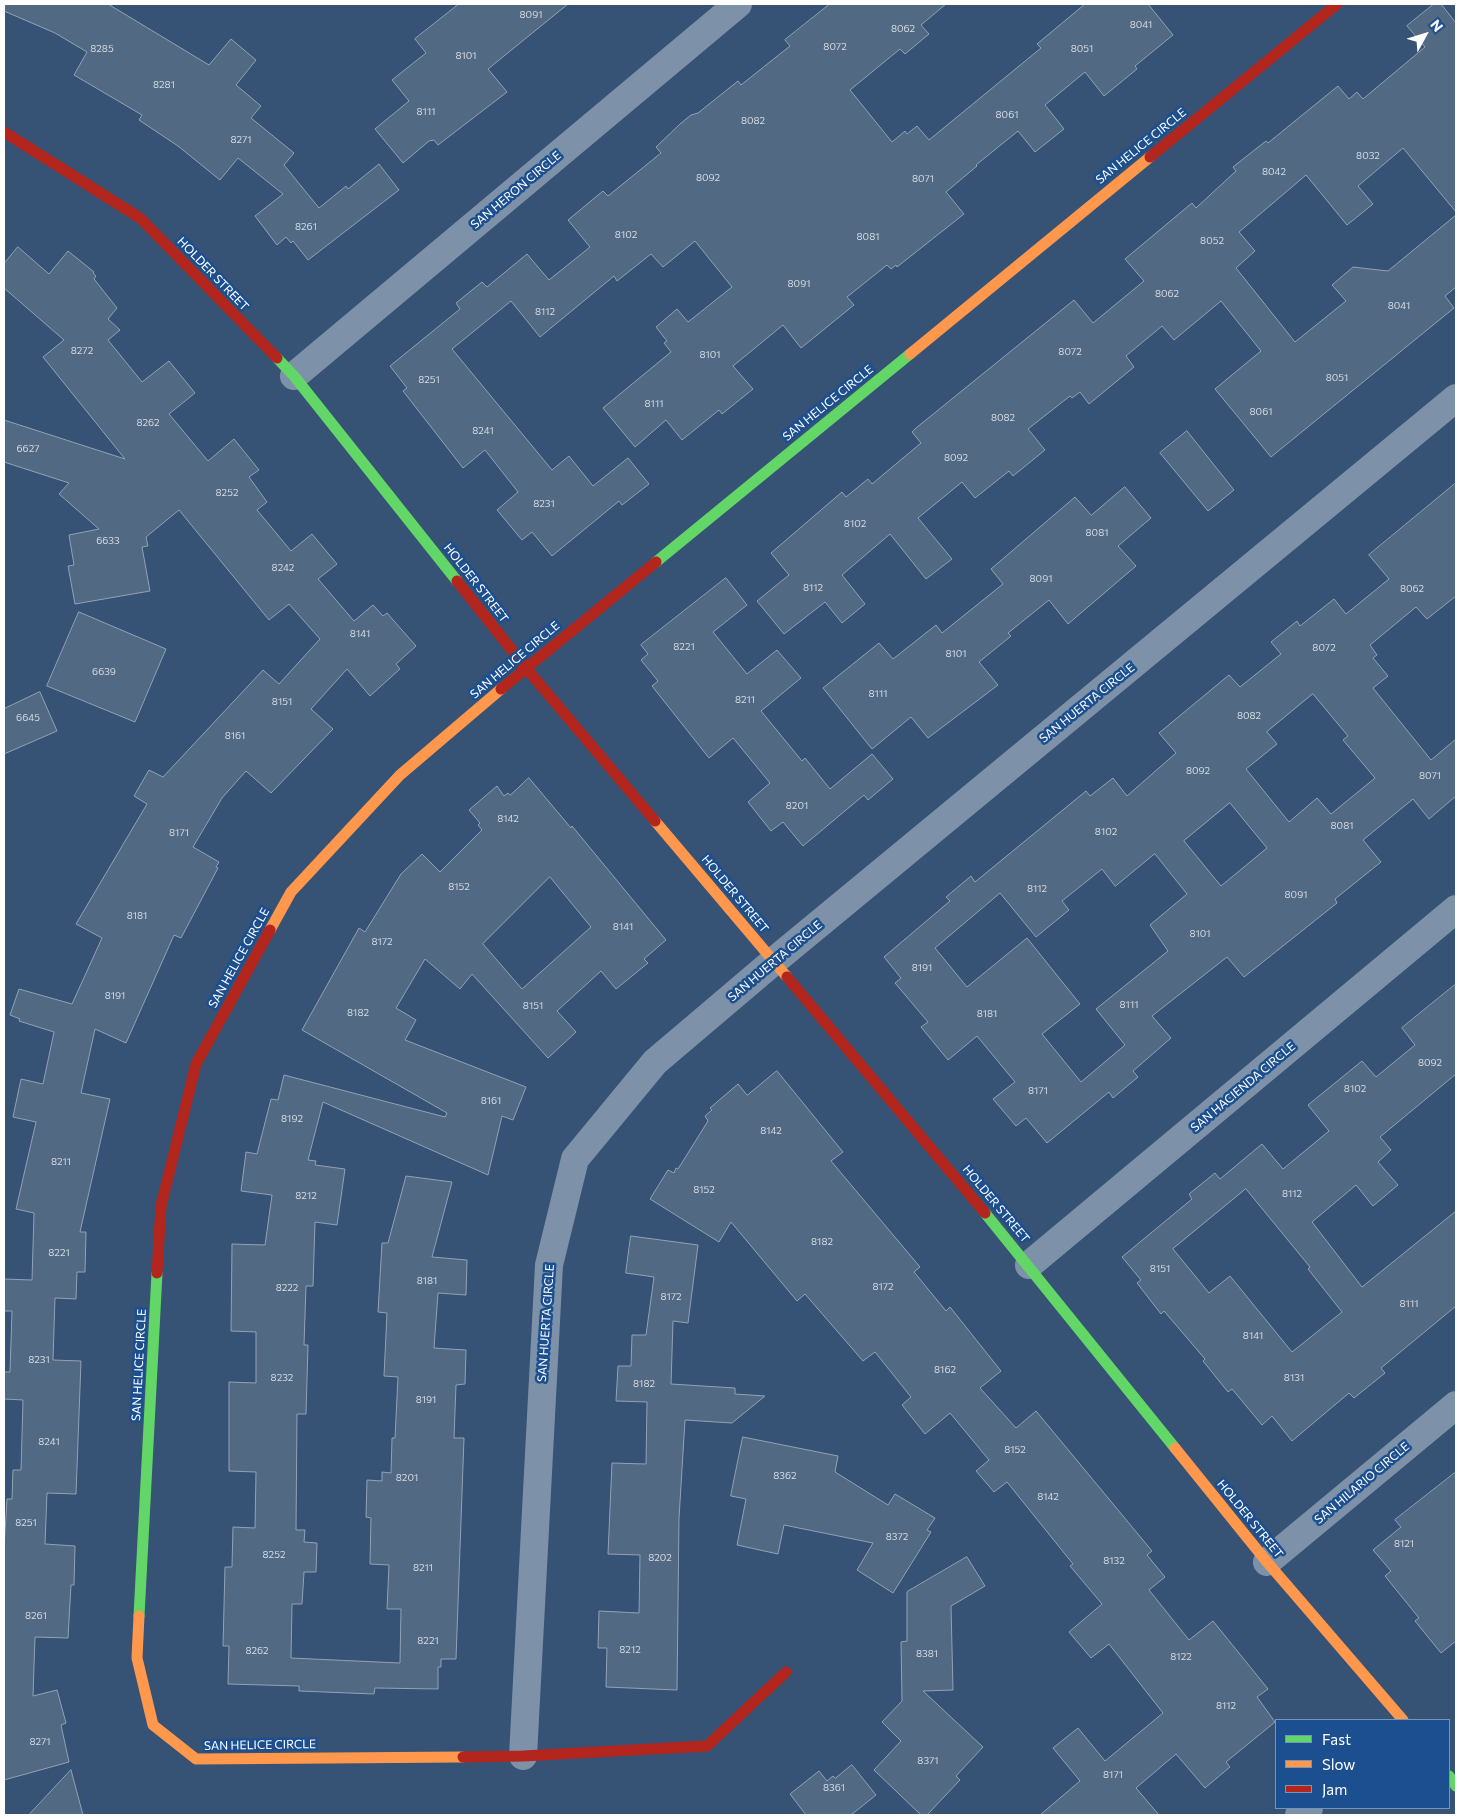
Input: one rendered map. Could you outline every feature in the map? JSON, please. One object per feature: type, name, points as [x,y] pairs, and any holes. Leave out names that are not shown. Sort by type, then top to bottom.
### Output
[{"type":"street","name":"SAN HERON CIRCLE","points":[[294,376],[738,4]]},
{"type":"street","name":"SAN HELICE CIRCLE","points":[[786,1672],[707,1746],[523,1756],[196,1759],[153,1725],[137,1658],[161,1206],[196,1064],[291,892],[400,775],[526,668],[1337,4]]},
{"type":"street","name":"HOLDER STREET","points":[[4,132],[140,218],[294,376],[526,668],[1030,1265],[1267,1562],[1402,1719]]},
{"type":"street","name":"SAN HUERTA CIRCLE","points":[[523,1756],[549,1265],[575,1159],[655,1062],[774,961],[1456,398]]},
{"type":"street","name":"SAN HACIENDA CIRCLE","points":[[1030,1265],[1456,909]]},
{"type":"street","name":"SAN HILARIO CIRCLE","points":[[1267,1562],[1456,1405]]},
{"type":"building","points":[[4,4],[108,4],[209,65],[231,39],[256,60],[236,85],[261,106],[251,118],[294,153],[284,165],[319,208],[346,186],[348,189],[379,164],[399,190],[308,260],[293,241],[291,243],[286,237],[277,245],[255,216],[283,194],[238,158],[220,180],[178,146],[139,120],[142,115],[74,75],[87,52],[55,33],[4,11]]},
{"type":"building","points":[[459,4],[568,4],[488,69],[507,92],[438,145],[434,140],[429,141],[403,163],[375,129],[409,101],[392,80],[426,53],[415,39]]},
{"type":"building","points":[[830,4],[946,4],[921,25],[929,34],[905,54],[900,49],[850,90],[892,142],[905,131],[907,134],[917,126],[929,140],[1041,48],[1037,44],[1085,4],[1148,4],[1173,35],[1135,66],[1137,69],[1104,96],[1085,72],[1045,105],[1064,129],[1035,152],[1018,131],[976,165],[946,192],[964,214],[897,267],[896,265],[891,269],[887,265],[847,297],[854,305],[801,348],[783,325],[733,366],[753,389],[722,414],[719,410],[682,440],[666,420],[635,447],[603,408],[671,352],[664,343],[667,341],[656,327],[677,309],[688,322],[732,287],[695,241],[663,267],[651,254],[617,281],[614,276],[540,337],[511,301],[452,349],[552,470],[569,456],[593,486],[628,458],[649,484],[622,505],[619,501],[552,556],[532,532],[522,540],[497,510],[518,492],[485,450],[463,468],[403,391],[407,388],[390,366],[460,309],[456,303],[482,282],[487,287],[527,254],[549,280],[590,247],[568,220],[603,191],[608,196],[661,153],[656,147],[680,124],[691,115],[698,113],[738,81],[741,85],[790,46],[785,40]]},
{"type":"building","points":[[1434,4],[1441,4],[1456,23],[1456,212],[1403,148],[1358,186],[1373,204],[1347,225],[1306,175],[1239,232],[1255,251],[1236,268],[1295,342],[1346,301],[1332,285],[1353,267],[1388,271],[1456,215],[1456,287],[1445,296],[1454,308],[1271,457],[1215,389],[1261,351],[1221,301],[1174,340],[1162,326],[1126,356],[1134,367],[1089,404],[1080,392],[1072,398],[1070,396],[1028,429],[1045,450],[1013,476],[1009,471],[975,498],[962,482],[918,518],[952,559],[926,579],[890,534],[842,575],[865,604],[842,623],[825,602],[784,634],[757,601],[789,575],[771,553],[842,492],[846,497],[868,479],[872,484],[921,443],[912,432],[916,428],[1074,300],[1093,323],[1144,281],[1125,259],[1192,203],[1196,208],[1236,171],[1233,167],[1266,141],[1268,143],[1338,86],[1349,99],[1357,92],[1363,99],[1425,47],[1407,26]]},
{"type":"building","points":[[18,247],[49,274],[68,251],[94,272],[96,276],[94,279],[117,308],[108,319],[120,330],[108,340],[142,382],[169,361],[195,393],[169,414],[208,461],[234,439],[259,470],[249,477],[267,502],[257,510],[291,551],[312,534],[337,564],[318,579],[354,621],[373,605],[383,616],[387,613],[416,646],[396,664],[400,669],[370,696],[347,669],[311,709],[333,729],[271,793],[246,771],[222,798],[193,847],[219,862],[216,867],[218,868],[181,938],[174,935],[126,1043],[95,1029],[81,1093],[110,1099],[80,1232],[86,1232],[85,1272],[77,1272],[76,1299],[55,1298],[53,1360],[81,1361],[76,1494],[47,1493],[45,1544],[75,1546],[74,1585],[71,1585],[68,1638],[35,1637],[33,1696],[57,1690],[66,1723],[61,1725],[69,1762],[4,1780],[4,1548],[7,1499],[12,1499],[13,1470],[21,1470],[23,1400],[4,1399],[4,1372],[10,1372],[12,1311],[4,1311],[4,1279],[32,1280],[34,1213],[16,1209],[36,1122],[13,1117],[21,1079],[43,1084],[54,1032],[19,1021],[20,1019],[10,1015],[19,989],[72,1004],[102,938],[76,924],[147,804],[134,796],[149,770],[163,777],[263,670],[279,684],[320,639],[289,604],[269,620],[179,510],[146,537],[148,546],[142,547],[150,591],[75,604],[68,566],[74,565],[69,535],[99,529],[59,494],[69,483],[4,462],[4,420],[125,459],[43,357],[64,340],[4,288],[4,264]]},
{"type":"building","points":[[1187,431],[1234,490],[1208,511],[1160,453]]},
{"type":"building","points":[[1456,483],[1456,596],[1427,619],[1416,607],[1370,645],[1377,655],[1373,658],[1388,676],[1373,688],[1431,760],[1456,739],[1456,796],[1429,819],[1413,799],[1363,840],[1381,862],[1335,899],[1337,903],[1244,977],[1227,957],[1152,1016],[1171,1038],[1133,1071],[1138,1077],[1113,1098],[1109,1092],[1047,1143],[1026,1118],[1016,1126],[993,1099],[1015,1082],[977,1036],[948,1060],[921,1027],[928,1022],[895,983],[901,978],[884,957],[950,901],[946,897],[971,876],[975,882],[1086,791],[1090,796],[1113,778],[1127,796],[1176,753],[1159,733],[1229,675],[1240,687],[1281,654],[1271,642],[1297,621],[1300,626],[1334,599],[1346,614],[1389,579],[1369,555]],"holes":[[[1313,694],[1348,736],[1343,740],[1375,778],[1331,814],[1317,798],[1289,822],[1246,769],[1277,744],[1267,732]],[[1230,803],[1267,848],[1221,886],[1184,841]],[[1155,854],[1187,894],[1150,925],[1168,951],[1096,1009],[1125,1045],[1081,1082],[1042,1034],[1080,1004],[1027,938],[967,987],[935,948],[1000,893],[1036,937],[1069,910],[1062,901],[1102,869],[1115,886]]]},
{"type":"building","points":[[1125,487],[1151,518],[1118,546],[1136,566],[1068,624],[1049,600],[1008,633],[1011,636],[979,662],[998,685],[928,738],[911,717],[872,749],[823,688],[879,643],[893,659],[936,625],[942,633],[1003,584],[991,569],[1075,497],[1091,515]]},
{"type":"building","points":[[726,578],[747,605],[713,632],[747,674],[777,650],[801,678],[761,711],[802,761],[805,758],[830,789],[872,754],[893,779],[868,800],[864,795],[803,846],[783,822],[771,831],[748,802],[770,783],[733,738],[709,758],[652,686],[658,681],[641,660],[648,654],[641,645]]},
{"type":"building","points":[[79,612],[166,649],[135,722],[47,686]]},
{"type":"building","points":[[40,692],[57,731],[4,754],[4,709]]},
{"type":"building","points":[[529,778],[571,828],[572,826],[666,940],[644,959],[648,963],[616,989],[601,971],[557,1011],[576,1032],[548,1058],[472,974],[460,989],[425,959],[396,1008],[416,1020],[405,1040],[526,1087],[513,1120],[502,1116],[488,1175],[323,1102],[308,1160],[316,1161],[315,1165],[345,1169],[337,1225],[315,1222],[313,1286],[306,1286],[304,1345],[308,1345],[306,1414],[297,1414],[296,1530],[305,1530],[304,1542],[317,1543],[316,1572],[304,1572],[302,1604],[292,1604],[291,1658],[400,1663],[401,1609],[387,1609],[389,1565],[370,1564],[371,1518],[366,1517],[367,1480],[382,1481],[382,1472],[391,1473],[392,1438],[395,1438],[398,1377],[384,1376],[387,1313],[378,1312],[382,1243],[388,1243],[406,1176],[452,1182],[432,1257],[467,1260],[466,1295],[438,1293],[434,1348],[466,1350],[465,1384],[456,1385],[454,1438],[464,1438],[456,1659],[441,1659],[441,1667],[438,1667],[438,1689],[375,1688],[374,1694],[299,1691],[299,1686],[228,1684],[229,1646],[223,1646],[225,1567],[232,1567],[233,1527],[255,1528],[256,1472],[229,1471],[229,1382],[256,1383],[256,1332],[231,1331],[232,1244],[265,1245],[272,1195],[241,1191],[246,1152],[257,1154],[271,1099],[278,1100],[284,1075],[445,1117],[447,1113],[302,1030],[359,928],[365,932],[401,874],[422,854],[440,872],[482,830],[478,825],[480,823],[469,810],[497,786],[504,796],[508,793],[510,795]],"holes":[[[550,877],[591,927],[522,989],[483,944]]]},
{"type":"building","points":[[1456,984],[1456,1074],[1380,1137],[1391,1150],[1378,1162],[1398,1185],[1373,1206],[1356,1185],[1312,1222],[1362,1287],[1456,1211],[1456,1306],[1381,1368],[1385,1373],[1354,1398],[1349,1393],[1292,1441],[1272,1416],[1262,1425],[1232,1389],[1228,1392],[1203,1361],[1205,1359],[1164,1311],[1161,1314],[1137,1283],[1141,1280],[1122,1257],[1192,1199],[1189,1194],[1215,1173],[1220,1179],[1262,1144],[1283,1169],[1329,1131],[1308,1105],[1362,1061],[1376,1077],[1415,1045],[1402,1028]],"holes":[[[1246,1189],[1310,1267],[1308,1269],[1342,1312],[1292,1352],[1230,1276],[1209,1293],[1173,1249]]]},
{"type":"building","points":[[777,1071],[843,1152],[831,1161],[920,1267],[914,1272],[946,1311],[950,1307],[1001,1371],[980,1388],[1016,1428],[1036,1411],[1152,1551],[1147,1555],[1165,1577],[1149,1590],[1189,1640],[1213,1621],[1268,1689],[1257,1697],[1275,1722],[1226,1762],[1230,1767],[1205,1788],[1176,1754],[1136,1788],[1159,1815],[1040,1815],[1080,1781],[1053,1748],[1078,1728],[1105,1761],[1163,1713],[1109,1644],[1091,1658],[1069,1632],[1102,1604],[1070,1566],[1073,1564],[1007,1482],[994,1492],[976,1471],[989,1460],[950,1413],[925,1434],[902,1405],[911,1397],[875,1352],[863,1361],[805,1294],[797,1301],[731,1222],[719,1242],[650,1199],[668,1170],[674,1173],[676,1168],[678,1169],[708,1121],[705,1116],[712,1110],[710,1108],[738,1084],[747,1095]]},
{"type":"building","points":[[631,1236],[698,1245],[688,1323],[673,1321],[671,1384],[735,1388],[735,1394],[765,1396],[732,1423],[685,1420],[679,1518],[677,1690],[606,1687],[607,1648],[598,1648],[599,1611],[639,1613],[640,1555],[608,1554],[612,1463],[646,1464],[647,1402],[616,1401],[618,1366],[631,1366],[632,1335],[646,1335],[654,1277],[626,1273]]},
{"type":"building","points":[[743,1437],[838,1456],[835,1472],[888,1505],[895,1494],[935,1518],[927,1530],[931,1532],[893,1593],[857,1570],[873,1543],[784,1525],[778,1554],[737,1545],[746,1499],[731,1496]]},
{"type":"building","points":[[1456,1472],[1456,1641],[1441,1653],[1415,1621],[1419,1618],[1385,1576],[1391,1571],[1373,1550],[1401,1527],[1395,1520]]},
{"type":"building","points":[[967,1557],[985,1586],[951,1606],[953,1690],[923,1691],[983,1747],[956,1776],[960,1780],[927,1815],[921,1815],[874,1770],[901,1741],[882,1722],[902,1701],[901,1642],[907,1641],[907,1592]]},
{"type":"building","points":[[852,1765],[876,1795],[851,1815],[806,1815],[790,1794],[819,1771],[827,1781],[833,1776],[835,1778]]},
{"type":"building","points":[[71,1770],[83,1815],[29,1815]]},
{"type":"traffic: fast","points":[[656,562],[910,354]]},
{"type":"traffic: fast","points":[[277,358],[294,376],[457,581]]},
{"type":"traffic: fast","points":[[985,1213],[1175,1448]]},
{"type":"traffic: fast","points":[[139,1616],[157,1273]]},
{"type":"traffic: fast","points":[[1450,1777],[1456,1786]]},
{"type":"traffic: slow","points":[[910,354],[1150,157]]},
{"type":"traffic: slow","points":[[270,930],[291,892],[400,775],[501,689]]},
{"type":"traffic: slow","points":[[655,821],[787,977]]},
{"type":"traffic: slow","points":[[1175,1448],[1267,1562],[1402,1719]]},
{"type":"traffic: slow","points":[[139,1616],[137,1658],[153,1725],[196,1759],[463,1757]]},
{"type":"traffic: jam","points":[[1150,157],[1337,4]]},
{"type":"traffic: jam","points":[[4,132],[140,218],[277,358]]},
{"type":"traffic: jam","points":[[501,689],[656,562]]},
{"type":"traffic: jam","points":[[457,581],[526,668],[655,821]]},
{"type":"traffic: jam","points":[[157,1273],[161,1206],[196,1064],[270,930]]},
{"type":"traffic: jam","points":[[787,977],[985,1213]]},
{"type":"traffic: jam","points":[[463,1757],[523,1756],[707,1746],[786,1672]]}]
